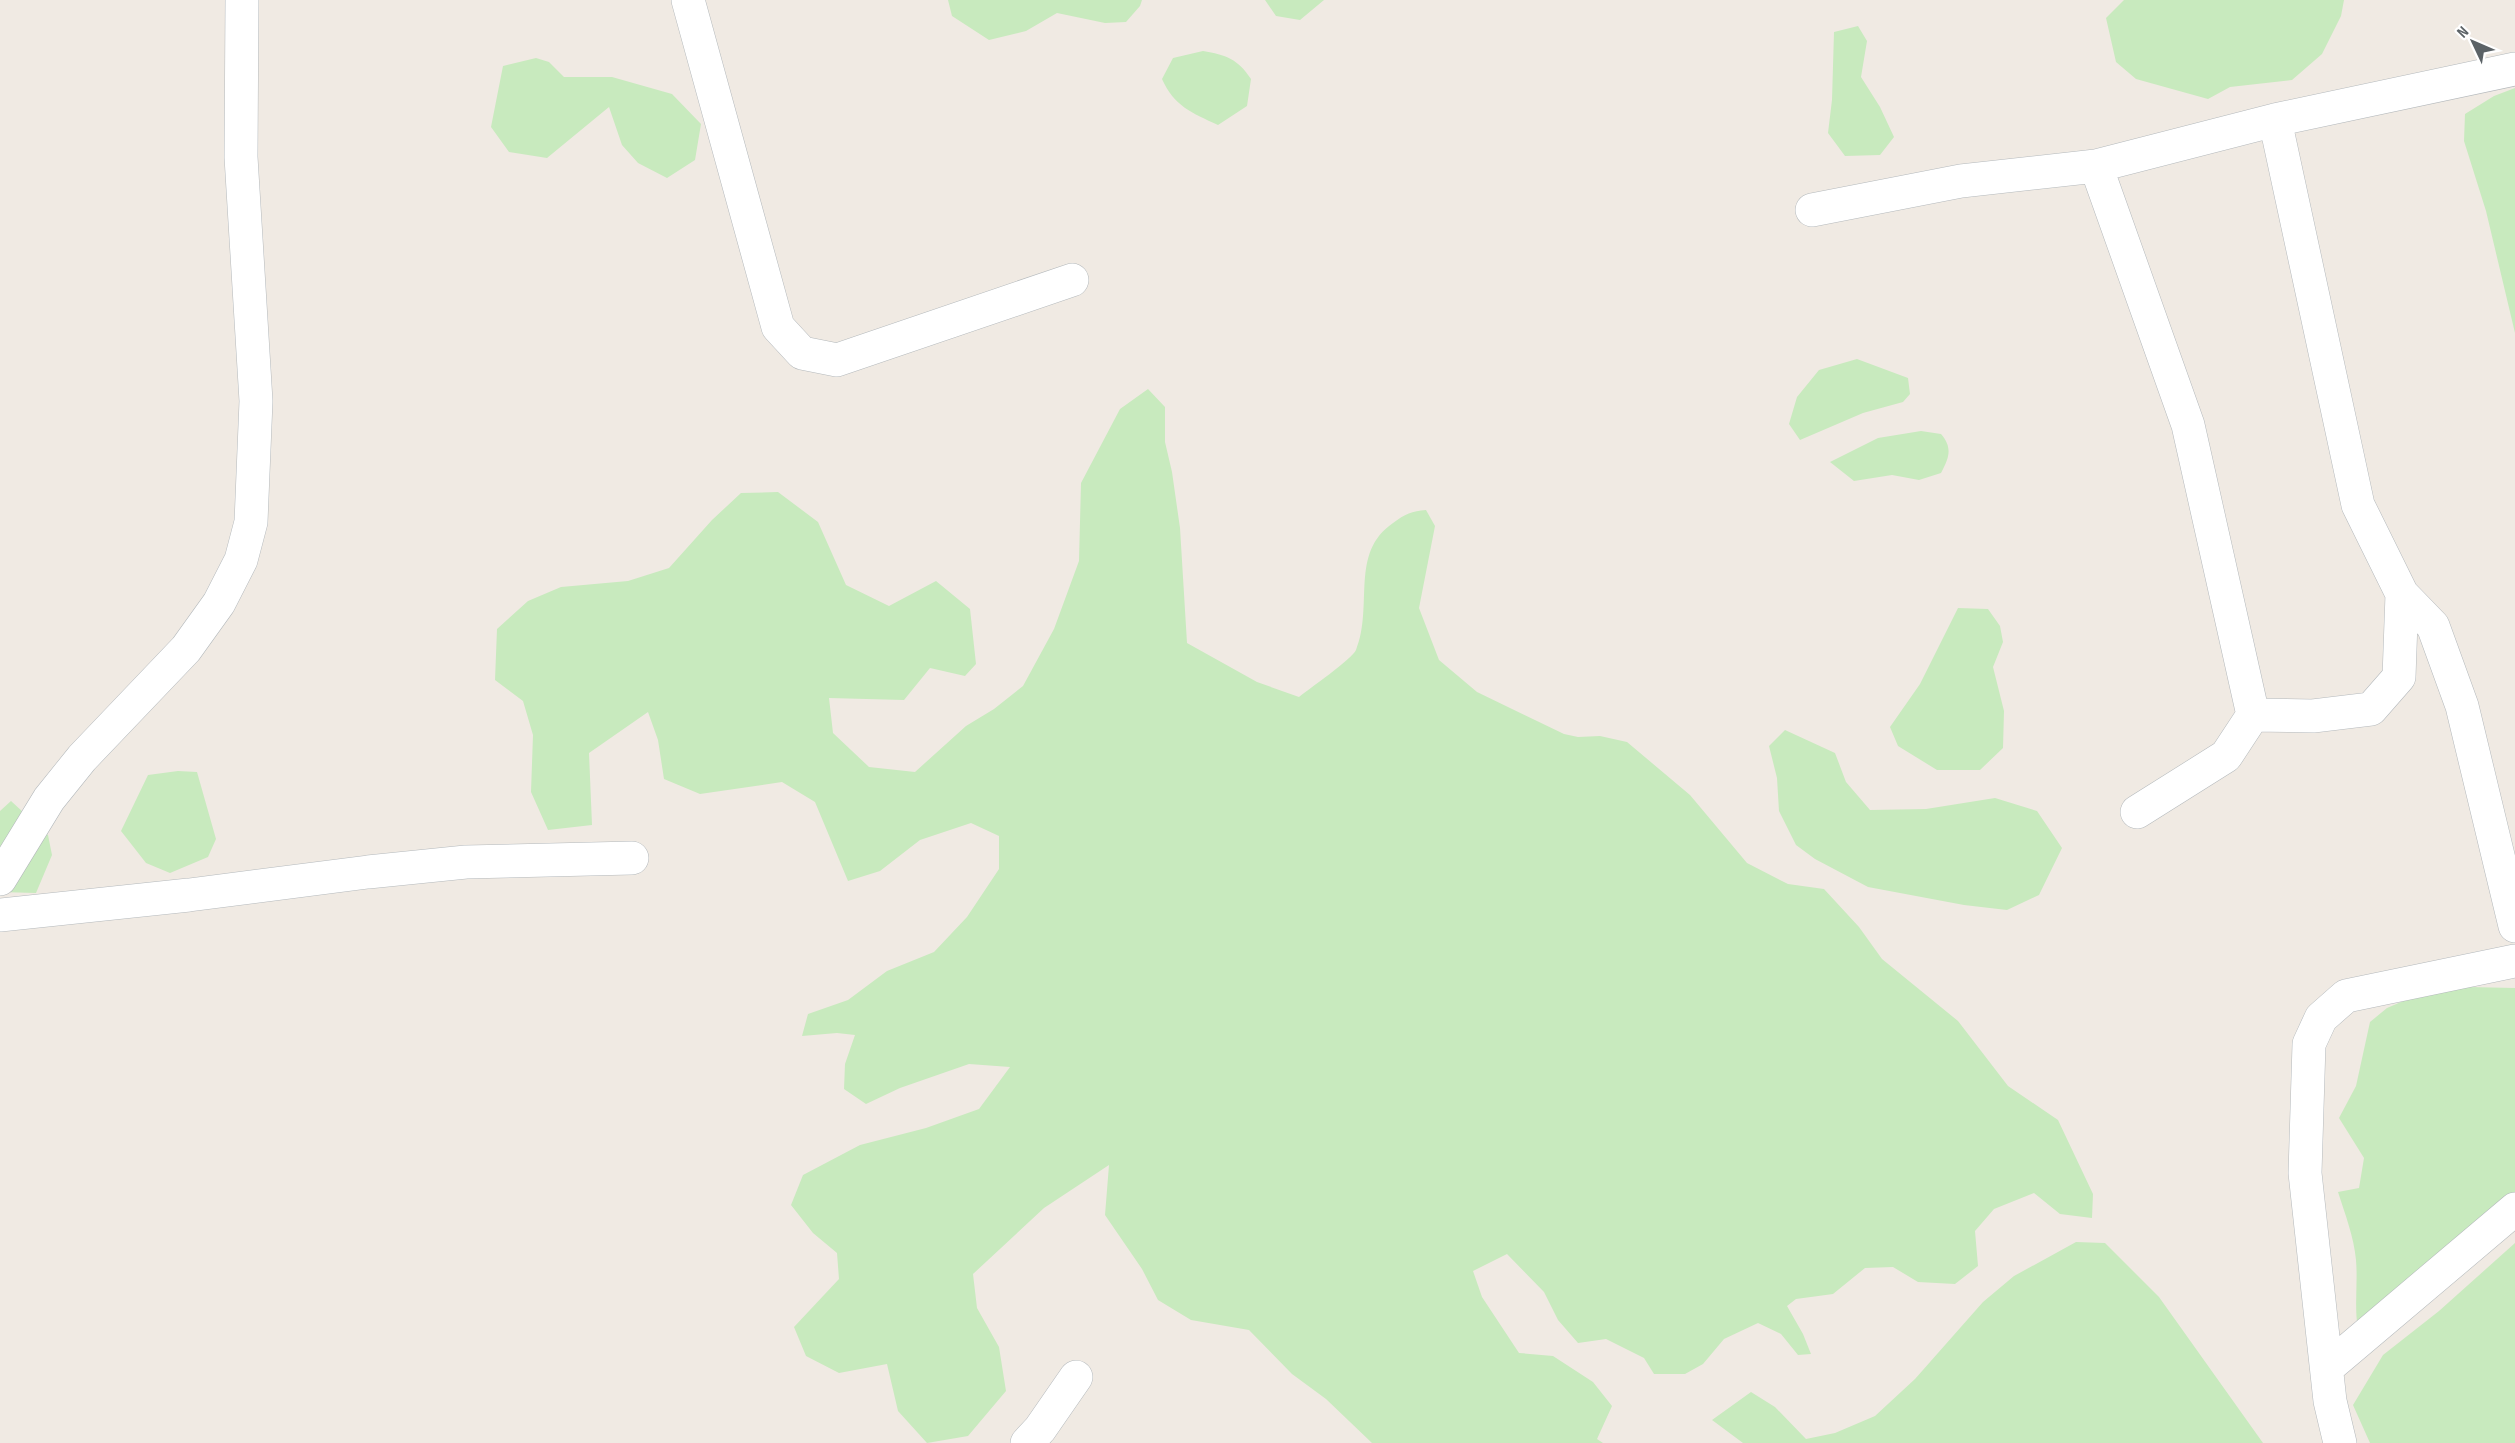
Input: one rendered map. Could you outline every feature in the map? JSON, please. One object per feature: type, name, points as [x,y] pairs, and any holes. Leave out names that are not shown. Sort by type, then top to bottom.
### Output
[{"type":"street","points":[[0,879],[49,800],[82,758],[186,649],[219,603],[241,560],[251,522],[256,401],[241,157],[242,0]]},
{"type":"street","points":[[688,0],[778,327],[802,353],[837,360],[1072,280]]},
{"type":"street","points":[[1812,210],[1961,181],[2096,166],[2275,120],[2515,69]]},
{"type":"street","points":[[2275,120],[2358,505],[2402,594],[2433,626],[2462,706],[2515,926]]},
{"type":"street","points":[[2096,166],[2188,425],[2253,715],[2226,756],[2137,812]]},
{"type":"street","points":[[2253,715],[2313,716],[2371,709],[2399,677],[2402,594]]},
{"type":"street","points":[[0,915],[189,896],[368,872],[466,862],[632,858]]},
{"type":"street","points":[[2340,1443],[2330,1401],[2305,1173],[2309,1044],[2321,1018],[2346,996],[2515,962]]},
{"type":"street","points":[[2327,1368],[2515,1209]]},
{"type":"street","points":[[1027,1443],[1040,1429],[1076,1377]]},
{"type":"green space","points":[[948,0],[1142,0],[1140,6],[1126,22],[1105,23],[1057,13],[1026,31],[989,40],[952,16]]},
{"type":"green space","points":[[1265,0],[1324,0],[1300,20],[1276,16]]},
{"type":"green space","points":[[2124,0],[2344,0],[2341,16],[2322,54],[2292,80],[2230,87],[2208,99],[2136,79],[2116,62],[2106,18]]},
{"type":"green space","points":[[1858,26],[1867,41],[1861,77],[1880,107],[1894,137],[1880,155],[1845,156],[1828,133],[1832,100],[1834,32]]},
{"type":"green space","points":[[1203,51],[1231,59],[1251,79],[1247,106],[1218,125],[1185,108],[1172,96],[1162,79],[1173,58]]},
{"type":"green space","points":[[536,58],[549,62],[564,77],[612,77],[672,94],[701,124],[695,160],[667,178],[638,163],[622,145],[609,107],[547,158],[509,152],[491,127],[503,66]]},
{"type":"green space","points":[[2515,88],[2515,333],[2486,211],[2464,141],[2465,114],[2494,96]]},
{"type":"green space","points":[[1857,359],[1908,378],[1910,394],[1903,402],[1863,413],[1800,440],[1789,424],[1797,397],[1819,370]]},
{"type":"green space","points":[[1148,389],[1165,407],[1165,442],[1180,528],[1187,643],[1257,682],[1299,697],[1339,667],[1356,650],[1361,633],[1367,565],[1371,549],[1380,535],[1405,515],[1426,510],[1435,526],[1419,608],[1439,660],[1477,692],[1564,734],[1578,737],[1600,736],[1627,742],[1690,795],[1747,863],[1788,884],[1824,889],[1859,927],[1882,959],[1958,1021],[2008,1086],[2058,1120],[2093,1194],[2092,1218],[2060,1214],[2034,1193],[1994,1209],[1975,1231],[1978,1266],[1955,1284],[1918,1282],[1893,1267],[1865,1268],[1833,1294],[1796,1299],[1787,1306],[1811,1354],[1798,1355],[1781,1334],[1758,1323],[1724,1339],[1703,1364],[1685,1374],[1654,1374],[1644,1358],[1606,1339],[1578,1343],[1558,1320],[1544,1292],[1507,1254],[1473,1271],[1482,1297],[1519,1353],[1553,1356],[1593,1382],[1612,1406],[1597,1439],[1603,1443],[1372,1443],[1326,1399],[1292,1374],[1249,1330],[1191,1320],[1158,1300],[1142,1269],[1105,1215],[1109,1165],[1044,1208],[973,1274],[977,1308],[999,1347],[1006,1391],[968,1436],[927,1443],[898,1411],[887,1364],[839,1373],[806,1356],[794,1327],[839,1279],[837,1253],[813,1233],[791,1205],[803,1175],[860,1145],[926,1128],[979,1109],[1010,1067],[969,1064],[900,1088],[866,1104],[844,1089],[845,1064],[855,1035],[837,1033],[802,1036],[808,1014],[848,1000],[887,971],[934,952],[967,917],[999,869],[999,836],[971,823],[920,840],[880,871],[848,881],[815,802],[782,782],[700,794],[664,779],[658,740],[648,712],[589,753],[592,825],[548,830],[531,792],[533,735],[523,701],[495,680],[497,629],[528,601],[561,587],[628,581],[669,568],[712,520],[741,493],[778,492],[818,522],[846,585],[889,606],[936,581],[970,609],[976,664],[965,676],[930,668],[904,700],[829,698],[833,733],[869,767],[915,772],[966,726],[994,709],[1023,686],[1054,629],[1079,561],[1081,483],[1120,409]]},
{"type":"green space","points":[[1921,431],[1941,434],[1945,439],[1948,458],[1941,473],[1919,480],[1892,475],[1854,481],[1830,462],[1878,438]]},
{"type":"green space","points":[[1958,608],[1988,609],[2000,626],[2003,642],[1993,667],[2004,711],[2003,748],[1980,770],[1937,770],[1898,746],[1890,727],[1920,684]]},
{"type":"green space","points":[[1785,730],[1835,753],[1846,782],[1870,810],[1926,809],[1995,798],[2037,811],[2062,848],[2039,895],[2007,910],[1964,905],[1868,887],[1815,859],[1796,845],[1779,811],[1777,778],[1769,746]]},
{"type":"green space","points":[[178,771],[197,772],[216,839],[208,857],[170,873],[146,863],[121,831],[148,775]]},
{"type":"green space","points":[[11,801],[48,835],[52,855],[36,893],[0,892],[0,811]]},
{"type":"green space","points":[[2468,987],[2515,988],[2515,1192],[2451,1263],[2358,1330],[2355,1251],[2338,1192],[2359,1188],[2364,1158],[2339,1118],[2356,1086],[2370,1022],[2387,1008],[2422,993]]},
{"type":"green space","points":[[2076,1242],[2105,1243],[2159,1297],[2263,1443],[1743,1443],[1712,1420],[1751,1392],[1775,1407],[1806,1439],[1835,1433],[1875,1416],[1915,1379],[1983,1302],[2014,1276]]},
{"type":"green space","points":[[2515,1243],[2515,1443],[2370,1443],[2353,1405],[2383,1355],[2439,1311]]}]
